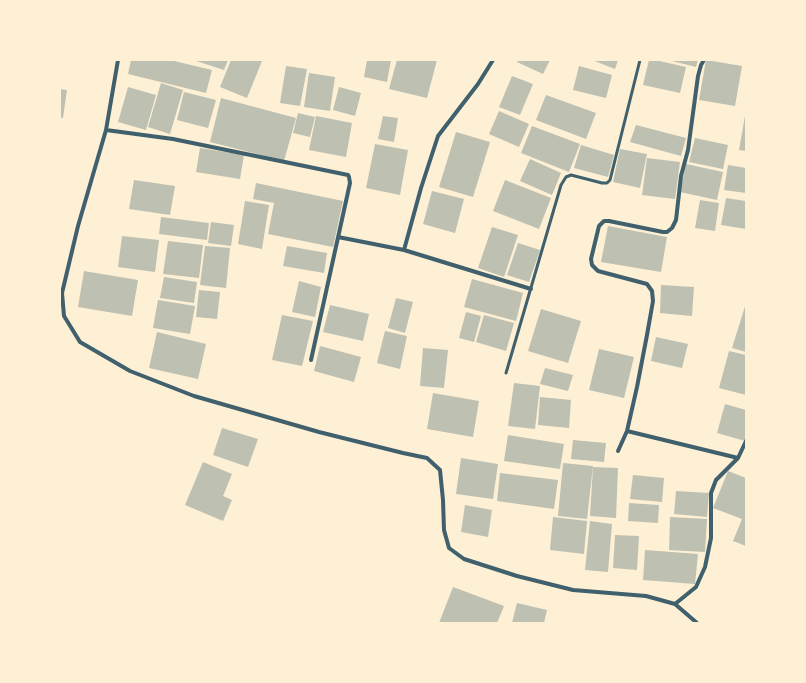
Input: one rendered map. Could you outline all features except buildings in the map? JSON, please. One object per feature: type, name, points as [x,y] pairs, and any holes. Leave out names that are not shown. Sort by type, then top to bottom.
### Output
[{"type":"street","points":[[118,60],[106,130],[78,226],[62,293],[64,316],[80,342],[130,371],[194,396],[319,432],[427,458],[440,470],[444,530],[449,548],[464,559],[517,576],[573,590],[646,596],[675,604],[697,623]]},
{"type":"street","points":[[404,250],[421,188],[438,136],[474,90],[493,60]]},
{"type":"street","points":[[618,452],[627,431],[637,387],[653,301],[652,290],[647,284],[598,271],[592,265],[591,259],[599,226],[604,222],[609,221],[663,232],[667,232],[672,228],[676,220],[681,176],[688,150],[698,76],[704,60]]},
{"type":"street","points":[[106,130],[173,139],[348,175],[350,184],[311,360]]},
{"type":"street","points":[[338,237],[404,250],[531,289]]},
{"type":"street","points":[[627,431],[738,458]]},
{"type":"street","points":[[675,604],[696,587],[705,567],[711,538],[711,493],[716,480],[738,458],[746,441]]},
{"type":"lane","points":[[506,373],[563,181],[566,177],[572,175],[602,183],[607,183],[610,180],[640,60]]}]
